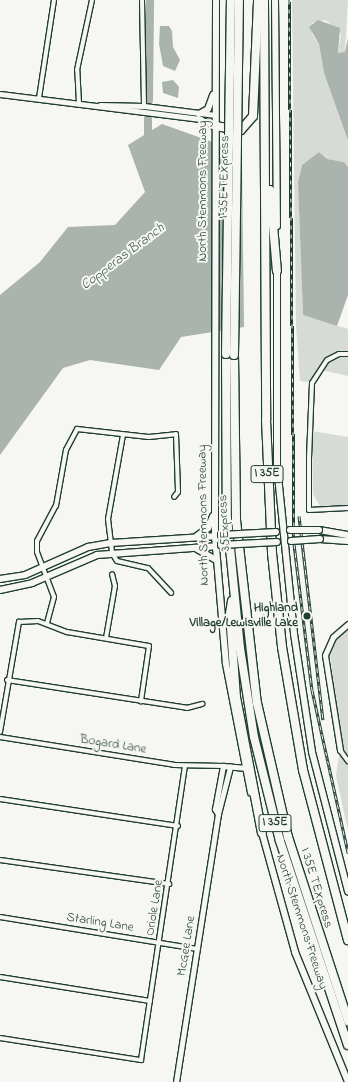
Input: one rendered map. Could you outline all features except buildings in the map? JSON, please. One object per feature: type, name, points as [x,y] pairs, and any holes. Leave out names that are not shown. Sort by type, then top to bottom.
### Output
[{"type":"highway","name":"North Stemmons Freeway","points":[[231,0],[230,354],[227,518],[234,593],[244,679],[260,767],[314,952],[348,1045]]},
{"type":"highway","name":"I 35E TEXpress","points":[[230,354],[239,0]]},
{"type":"highway","points":[[215,126],[241,130],[253,116],[258,0]]},
{"type":"highway","name":"I 35E","points":[[264,0],[267,467],[277,608],[304,778],[348,940]]},
{"type":"highway","points":[[265,178],[270,189],[277,271]]},
{"type":"highway","name":"35Express","points":[[230,354],[236,520],[255,690]]},
{"type":"highway","points":[[234,593],[230,614],[236,698],[262,833]]},
{"type":"highway","name":"I 35E TEXpress","points":[[255,690],[288,836],[348,1021]]},
{"type":"main road","name":"North Stemmons Freeway","points":[[216,0],[215,513],[218,536],[216,560],[224,650],[244,768],[295,952],[348,1082]]},
{"type":"main road","points":[[275,0],[277,466],[287,531],[299,675],[312,752],[348,891]]},
{"type":"main road","points":[[199,114],[208,108],[215,87]]},
{"type":"main road","points":[[194,537],[208,528],[215,513]]},
{"type":"main road","points":[[0,579],[44,568],[88,548],[111,543],[319,530],[348,536]]},
{"type":"main road","points":[[0,590],[48,577],[90,557],[112,553],[320,539],[348,541]]},
{"type":"main road","points":[[192,548],[216,560]]},
{"type":"street","points":[[39,98],[54,0]]},
{"type":"street","points":[[79,103],[77,70],[92,0]]},
{"type":"street","points":[[142,0],[140,6],[144,109]]},
{"type":"street","points":[[0,94],[99,106],[215,115]]},
{"type":"street","points":[[144,109],[200,119],[215,126]]},
{"type":"street","points":[[348,354],[339,354],[318,368],[312,383],[309,510],[348,508]]},
{"type":"street","points":[[48,623],[54,602],[37,541],[56,506],[66,450],[77,429],[123,435],[176,434],[178,492],[174,497]]},
{"type":"street","points":[[123,435],[108,519],[112,553],[117,561],[148,568],[171,593]]},
{"type":"street","points":[[106,638],[115,586],[112,574]]},
{"type":"street","points":[[0,732],[7,680],[19,622],[48,623],[67,632],[149,646],[141,701]]},
{"type":"street","points":[[348,624],[333,637],[325,655],[340,750],[348,761]]},
{"type":"street","points":[[7,680],[187,708],[202,704]]},
{"type":"street","name":"Bogard Lane","points":[[0,737],[185,766],[223,766]]},
{"type":"street","name":"Oriole Lane","points":[[0,1038],[140,1060],[178,826],[185,766]]},
{"type":"street","points":[[223,766],[244,768]]},
{"type":"street","name":"McGee Lane","points":[[218,814],[215,809],[223,766]]},
{"type":"street","name":"McGee Lane","points":[[176,1082],[218,814],[230,767]]},
{"type":"street","points":[[0,799],[178,826]]},
{"type":"street","points":[[0,860],[169,884]]},
{"type":"street","name":"Starling Lane","points":[[0,917],[197,949]]},
{"type":"street","points":[[0,977],[150,1001]]},
{"type":"shaded area","points":[[292,0],[348,0],[345,52],[338,53],[341,34],[325,20],[312,23],[312,34],[319,44],[324,73],[348,142],[348,167],[344,162],[327,159],[319,152],[302,165],[298,182],[303,315],[348,329],[348,376],[321,370],[315,383],[300,381],[296,324]]},
{"type":"shaded area","points":[[312,431],[348,437],[348,505],[320,506],[313,494]]},
{"type":"shaded area","points":[[348,628],[348,831],[336,776],[341,742],[330,654],[338,637]]},
{"type":"water","points":[[318,20],[340,28],[338,53],[345,52],[348,38],[348,141],[324,73],[319,44],[309,27]]},
{"type":"water","points":[[160,26],[169,26],[172,31],[173,47],[180,60],[175,71],[163,66],[159,44]]},
{"type":"water","points":[[173,80],[179,87],[178,98],[163,93],[162,82]]},
{"type":"water","points":[[162,124],[221,145],[242,166],[244,327],[181,337],[159,370],[90,360],[63,368],[0,455],[0,295],[40,262],[68,227],[115,225],[145,192],[128,145]]},
{"type":"water","points":[[319,152],[327,159],[344,162],[348,167],[348,295],[337,326],[303,315],[298,182],[302,165]]},
{"type":"waterway","name":"Copperas Branch","points":[[149,100],[150,0]]},
{"type":"waterway","name":"Copperas Branch","points":[[148,119],[148,144]]},
{"type":"railway","points":[[289,0],[294,544],[312,690],[348,853]]},
{"type":"railway","points":[[299,516],[323,720]]},
{"type":"place","name":"Highland Village/Lewisville Lake","points":[[307,616]]}]
